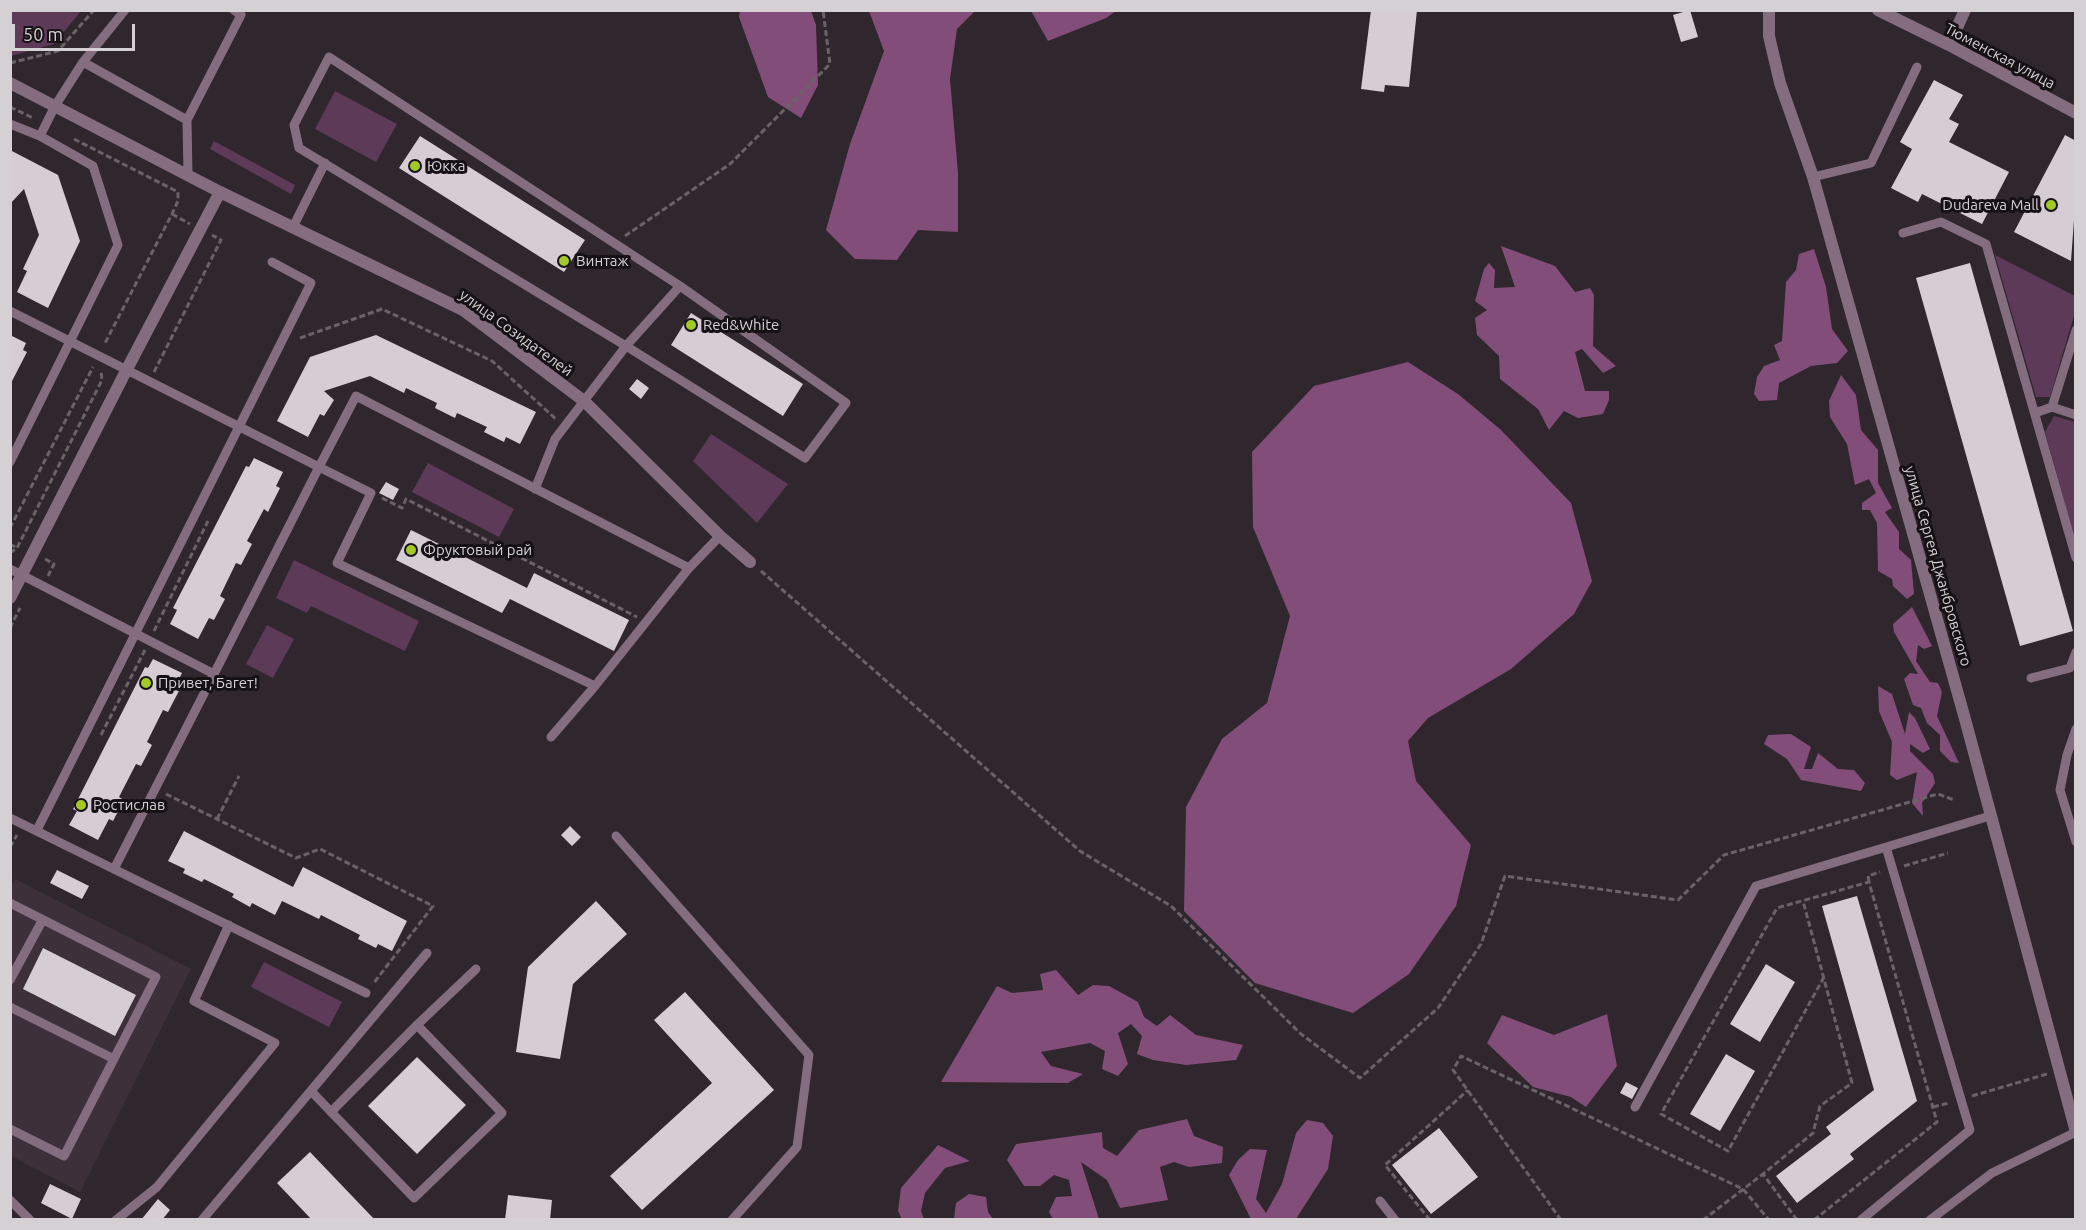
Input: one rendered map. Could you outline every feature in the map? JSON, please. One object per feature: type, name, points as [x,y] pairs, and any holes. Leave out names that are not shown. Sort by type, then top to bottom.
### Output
[{"type":"street","name":"улица Сергея Джанбровского","points":[[1769,10],[1769,36],[1780,83],[1813,177],[1965,719],[2059,1071],[2070,1091],[2076,1132]]},
{"type":"street","name":"Тюменская улица","points":[[1878,10],[2076,113]]},
{"type":"street","points":[[1949,45],[1965,10]]},
{"type":"street","name":"улица Созидателей","points":[[10,83],[220,192],[464,310],[584,401],[720,536],[750,562]]},
{"type":"street","points":[[10,598],[220,192]]},
{"type":"lane","points":[[40,136],[55,106],[83,62],[125,10]]},
{"type":"lane","points":[[188,175],[187,120],[241,15],[234,10]]},
{"type":"lane","points":[[329,57],[614,243],[680,286],[846,403],[805,458],[626,346],[299,148],[294,125],[329,57]]},
{"type":"lane","points":[[83,62],[187,120]]},
{"type":"lane","points":[[1813,177],[1871,163],[1917,67]]},
{"type":"lane","points":[[10,124],[40,136],[93,166],[118,245],[10,462]]},
{"type":"lane","points":[[292,227],[325,163]]},
{"type":"lane","points":[[1903,233],[1941,222],[1986,244],[2076,558]]},
{"type":"lane","points":[[37,830],[311,283],[272,262]]},
{"type":"lane","points":[[535,489],[555,439],[626,346],[680,286]]},
{"type":"lane","points":[[10,311],[372,493],[337,563],[595,686]]},
{"type":"lane","points":[[2052,407],[2076,330]]},
{"type":"lane","points":[[114,868],[356,396],[689,568]]},
{"type":"lane","points":[[2035,413],[2052,407],[2076,415]]},
{"type":"lane","points":[[551,737],[595,686],[689,568],[720,536]]},
{"type":"lane","points":[[10,568],[214,674]]},
{"type":"lane","points":[[2031,678],[2070,668],[2076,652]]},
{"type":"lane","points":[[2076,729],[2067,755],[2060,790],[2076,842]]},
{"type":"lane","points":[[1635,1107],[1756,886],[1990,816]]},
{"type":"lane","points":[[10,818],[366,993]]},
{"type":"lane","points":[[616,836],[809,1055],[797,1147],[732,1220]]},
{"type":"lane","points":[[1860,1220],[1970,1130],[1886,847]]},
{"type":"lane","points":[[10,903],[156,977],[64,1156],[10,1129]]},
{"type":"lane","points":[[10,980],[42,921]]},
{"type":"lane","points":[[117,1220],[156,1187],[275,1043],[194,1001],[229,925]]},
{"type":"lane","points":[[202,1220],[427,953]]},
{"type":"lane","points":[[331,1112],[476,969]]},
{"type":"lane","points":[[10,1007],[114,1059]]},
{"type":"lane","points":[[311,1091],[414,1198],[502,1113],[417,1025]]},
{"type":"lane","points":[[1930,1220],[1992,1173],[2076,1132]]},
{"type":"lane","points":[[10,1200],[30,1220]]},
{"type":"lane","points":[[1380,1201],[1395,1220]]},
{"type":"path","points":[[10,63],[58,51],[94,10]]},
{"type":"path","points":[[614,243],[730,164],[830,64],[823,10]]},
{"type":"path","points":[[150,381],[221,240],[172,214]]},
{"type":"path","points":[[295,347],[300,337],[382,309],[492,361],[564,427]]},
{"type":"path","points":[[10,553],[17,548],[102,381],[101,369],[94,364]]},
{"type":"path","points":[[372,493],[402,508],[406,499],[646,622]]},
{"type":"path","points":[[100,736],[211,516]]},
{"type":"path","points":[[10,544],[17,548]]},
{"type":"path","points":[[43,585],[54,564],[45,559]]},
{"type":"path","points":[[750,562],[1080,851],[1171,906],[1301,1034],[1360,1078],[1438,1008],[1481,944],[1505,876],[1678,900],[1724,855],[1938,794],[1954,800]]},
{"type":"path","points":[[10,628],[20,608]]},
{"type":"path","points":[[216,819],[238,776]]},
{"type":"path","points":[[155,788],[296,858],[320,849],[433,906],[366,993]]},
{"type":"path","points":[[10,847],[22,824]]},
{"type":"path","points":[[1814,1220],[1937,1122],[1869,882],[1777,908],[1661,1114],[1728,1151],[1824,977]]},
{"type":"path","points":[[1703,1220],[1813,1133],[1820,1106],[1852,1083],[1803,901]]},
{"type":"path","points":[[1561,1220],[1453,1070],[1461,1056],[1743,1189],[1769,1220]]},
{"type":"path","points":[[1933,1107],[2059,1071]]},
{"type":"path","points":[[1430,1220],[1385,1165],[1468,1090]]},
{"type":"path","points":[[1763,1174],[1797,1220]]},
{"type":"shaded area","points":[[11,10],[81,11],[54,44],[11,56]]},
{"type":"shaded area","points":[[740,11],[811,11],[816,25],[818,85],[801,118],[768,97],[739,17]]},
{"type":"shaded area","points":[[869,11],[975,11],[957,29],[950,79],[958,173],[958,232],[918,230],[897,260],[855,259],[826,230],[850,144],[884,51]]},
{"type":"shaded area","points":[[1031,11],[1116,11],[1106,18],[1048,41]]},
{"type":"shaded area","points":[[335,91],[397,124],[376,162],[315,129]]},
{"type":"shaded area","points":[[214,141],[295,185],[291,194],[210,149]]},
{"type":"shaded area","points":[[1501,246],[1555,266],[1575,292],[1590,288],[1594,295],[1593,346],[1616,366],[1603,373],[1582,349],[1575,352],[1585,391],[1609,391],[1609,400],[1603,414],[1578,418],[1564,411],[1549,430],[1538,409],[1500,379],[1499,356],[1477,335],[1475,318],[1487,310],[1475,301],[1484,269],[1489,263],[1495,270],[1494,288],[1515,287]]},
{"type":"shaded area","points":[[1814,249],[1826,287],[1832,329],[1848,351],[1837,363],[1811,366],[1779,383],[1777,400],[1759,401],[1754,394],[1757,377],[1764,366],[1780,360],[1774,345],[1782,341],[1786,282],[1796,270],[1799,254]]},
{"type":"shaded area","points":[[1995,255],[2075,296],[2075,312],[2050,397],[2036,397]]},
{"type":"shaded area","points":[[1408,362],[1458,394],[1501,430],[1571,503],[1592,581],[1574,614],[1511,669],[1428,718],[1408,741],[1416,781],[1471,845],[1456,906],[1409,974],[1353,1013],[1255,983],[1184,911],[1186,807],[1222,739],[1267,703],[1290,616],[1253,527],[1252,452],[1314,386]]},
{"type":"shaded area","points":[[1841,375],[1856,395],[1861,430],[1878,450],[1878,483],[1892,508],[1885,512],[1899,532],[1899,549],[1911,560],[1914,594],[1907,599],[1893,586],[1892,579],[1878,571],[1877,523],[1870,510],[1862,510],[1862,503],[1876,493],[1869,479],[1855,485],[1847,444],[1830,417],[1829,401]]},
{"type":"shaded area","points":[[2054,416],[2075,422],[2075,539],[2045,432]]},
{"type":"shaded area","points":[[711,434],[788,484],[757,523],[693,461]]},
{"type":"shaded area","points":[[428,463],[514,509],[499,537],[412,492]]},
{"type":"shaded area","points":[[294,560],[419,621],[405,651],[311,606],[307,613],[276,598]]},
{"type":"shaded area","points":[[1912,607],[1932,646],[1924,649],[1918,645],[1916,661],[1930,682],[1938,683],[1942,692],[1937,716],[1959,763],[1951,762],[1940,751],[1940,735],[1927,723],[1921,708],[1913,705],[1904,679],[1910,673],[1918,674],[1894,632],[1893,624]]},
{"type":"shaded area","points":[[267,625],[294,639],[273,678],[246,664]]},
{"type":"shaded area","points":[[1878,686],[1892,694],[1905,734],[1909,712],[1915,718],[1930,749],[1923,753],[1910,744],[1910,751],[1933,774],[1935,783],[1922,803],[1923,816],[1912,803],[1917,772],[1897,780],[1890,775],[1892,742],[1879,711]]},
{"type":"shaded area","points":[[1791,734],[1811,747],[1804,769],[1812,769],[1818,753],[1838,769],[1854,770],[1865,783],[1861,791],[1801,780],[1787,759],[1764,744],[1768,735]]},
{"type":"shaded area","points":[[15,879],[191,969],[80,1192],[11,1156],[10,888]]},
{"type":"shaded area","points":[[264,962],[342,1002],[329,1027],[251,987]]},
{"type":"shaded area","points":[[1056,970],[1078,995],[1093,985],[1109,986],[1138,1002],[1144,1017],[1157,1026],[1170,1015],[1196,1035],[1243,1045],[1236,1060],[1186,1065],[1153,1060],[1137,1054],[1142,1036],[1131,1024],[1118,1033],[1128,1064],[1118,1076],[1102,1069],[1105,1051],[1090,1043],[1041,1052],[1051,1066],[1083,1074],[1068,1083],[941,1082],[997,986],[1012,993],[1043,990],[1040,974]]},
{"type":"shaded area","points":[[1607,1014],[1617,1066],[1586,1107],[1571,1097],[1533,1087],[1487,1043],[1502,1015],[1554,1035]]},
{"type":"shaded area","points":[[1187,1119],[1194,1136],[1223,1147],[1222,1163],[1189,1167],[1174,1162],[1160,1167],[1168,1200],[1120,1208],[1107,1180],[1081,1162],[1099,1219],[1053,1219],[1049,1212],[1056,1197],[1072,1196],[1069,1180],[1054,1175],[1040,1186],[1024,1186],[1007,1160],[1016,1144],[1102,1132],[1103,1148],[1117,1156],[1139,1130]]},
{"type":"shaded area","points":[[1307,1120],[1323,1123],[1333,1136],[1328,1169],[1296,1219],[1251,1219],[1229,1175],[1238,1160],[1250,1149],[1267,1150],[1256,1199],[1266,1213],[1282,1184],[1296,1133]]},
{"type":"shaded area","points":[[938,1145],[970,1161],[945,1168],[925,1193],[921,1211],[924,1219],[902,1219],[898,1211],[901,1188]]},
{"type":"shaded area","points":[[969,1194],[986,1197],[988,1212],[993,1219],[954,1219],[956,1203]]},
{"type":"building","points":[[1371,10],[1417,10],[1409,87],[1385,85],[1384,92],[1361,89]]},
{"type":"building","points":[[1690,10],[1698,37],[1681,42],[1673,15]]},
{"type":"building","points":[[1934,80],[1963,95],[1949,119],[1959,124],[1949,142],[2009,172],[1982,224],[1922,194],[1918,202],[1891,188],[1912,149],[1900,142]]},
{"type":"building","name":"Dudareva Mall","points":[[2065,135],[2076,141],[2076,193],[2071,261],[2014,232]]},
{"type":"building","points":[[420,136],[585,240],[564,272],[399,168]]},
{"type":"building","points":[[10,150],[58,175],[80,241],[48,308],[17,292],[27,271],[23,269],[39,235],[24,189],[10,204]]},
{"type":"building","points":[[1970,263],[2073,631],[2020,646],[1916,278]]},
{"type":"building","points":[[691,313],[803,384],[783,416],[671,345]]},
{"type":"building","points":[[10,335],[26,343],[23,350],[27,352],[10,385]]},
{"type":"building","points":[[376,335],[536,412],[520,444],[506,437],[504,442],[484,432],[487,427],[457,413],[455,418],[435,408],[437,403],[406,388],[404,393],[370,376],[324,391],[334,400],[324,416],[320,414],[308,437],[277,421],[310,357]]},
{"type":"building","points":[[637,379],[649,388],[641,399],[629,389]]},
{"type":"building","points":[[254,458],[283,472],[276,486],[280,488],[268,512],[264,509],[247,541],[252,544],[241,565],[236,563],[220,596],[225,599],[214,620],[209,618],[198,639],[170,624],[177,610],[173,608],[246,466],[249,467]]},
{"type":"building","points":[[386,482],[399,489],[393,500],[379,493]]},
{"type":"building","points":[[411,530],[527,588],[534,573],[629,620],[614,651],[510,599],[502,613],[396,560]]},
{"type":"building","points":[[153,659],[182,673],[175,687],[180,689],[168,712],[163,710],[147,742],[152,745],[141,766],[136,764],[119,797],[124,800],[113,821],[109,819],[98,840],[69,825],[77,811],[73,809],[145,667],[148,668]]},
{"type":"building","points":[[570,826],[581,837],[572,846],[561,835]]},
{"type":"building","points":[[184,831],[293,887],[303,867],[407,921],[392,951],[378,944],[376,948],[358,939],[360,935],[321,915],[319,919],[282,901],[275,915],[252,903],[250,907],[232,897],[234,894],[204,879],[202,882],[183,873],[185,869],[168,861]]},
{"type":"building","points":[[57,870],[89,886],[82,899],[50,883]]},
{"type":"building","points":[[1857,896],[1917,1101],[1850,1154],[1854,1159],[1797,1203],[1776,1176],[1831,1134],[1826,1127],[1874,1090],[1822,906]]},
{"type":"building","points":[[596,901],[627,934],[573,984],[560,1059],[516,1052],[528,967]]},
{"type":"building","points":[[43,948],[136,995],[115,1036],[23,989]]},
{"type":"building","points":[[1766,964],[1795,982],[1760,1042],[1730,1024]]},
{"type":"building","points":[[685,992],[774,1090],[642,1210],[610,1176],[712,1083],[654,1020]]},
{"type":"building","points":[[1726,1054],[1755,1071],[1720,1131],[1690,1114]]},
{"type":"building","points":[[417,1057],[466,1105],[417,1154],[368,1106]]},
{"type":"building","points":[[1626,1082],[1638,1088],[1632,1099],[1620,1093]]},
{"type":"building","points":[[1439,1128],[1478,1177],[1431,1214],[1392,1165]]},
{"type":"building","points":[[310,1152],[375,1220],[312,1220],[277,1183]]},
{"type":"building","points":[[50,1184],[81,1199],[72,1219],[41,1203]]},
{"type":"building","points":[[508,1195],[552,1200],[550,1220],[505,1220]]},
{"type":"building","points":[[158,1199],[170,1210],[162,1220],[141,1220]]},
{"type":"place","name":"Юкка","points":[[415,166]]},
{"type":"place","name":"Dudareva Mall","points":[[2051,205]]},
{"type":"place","name":"Винтаж","points":[[564,261]]},
{"type":"place","name":"Red&White","points":[[691,325]]},
{"type":"place","name":"Фруктовый рай","points":[[411,550]]},
{"type":"place","name":"Привет, Багет!","points":[[146,683]]},
{"type":"place","name":"Ростислав","points":[[81,805]]}]
